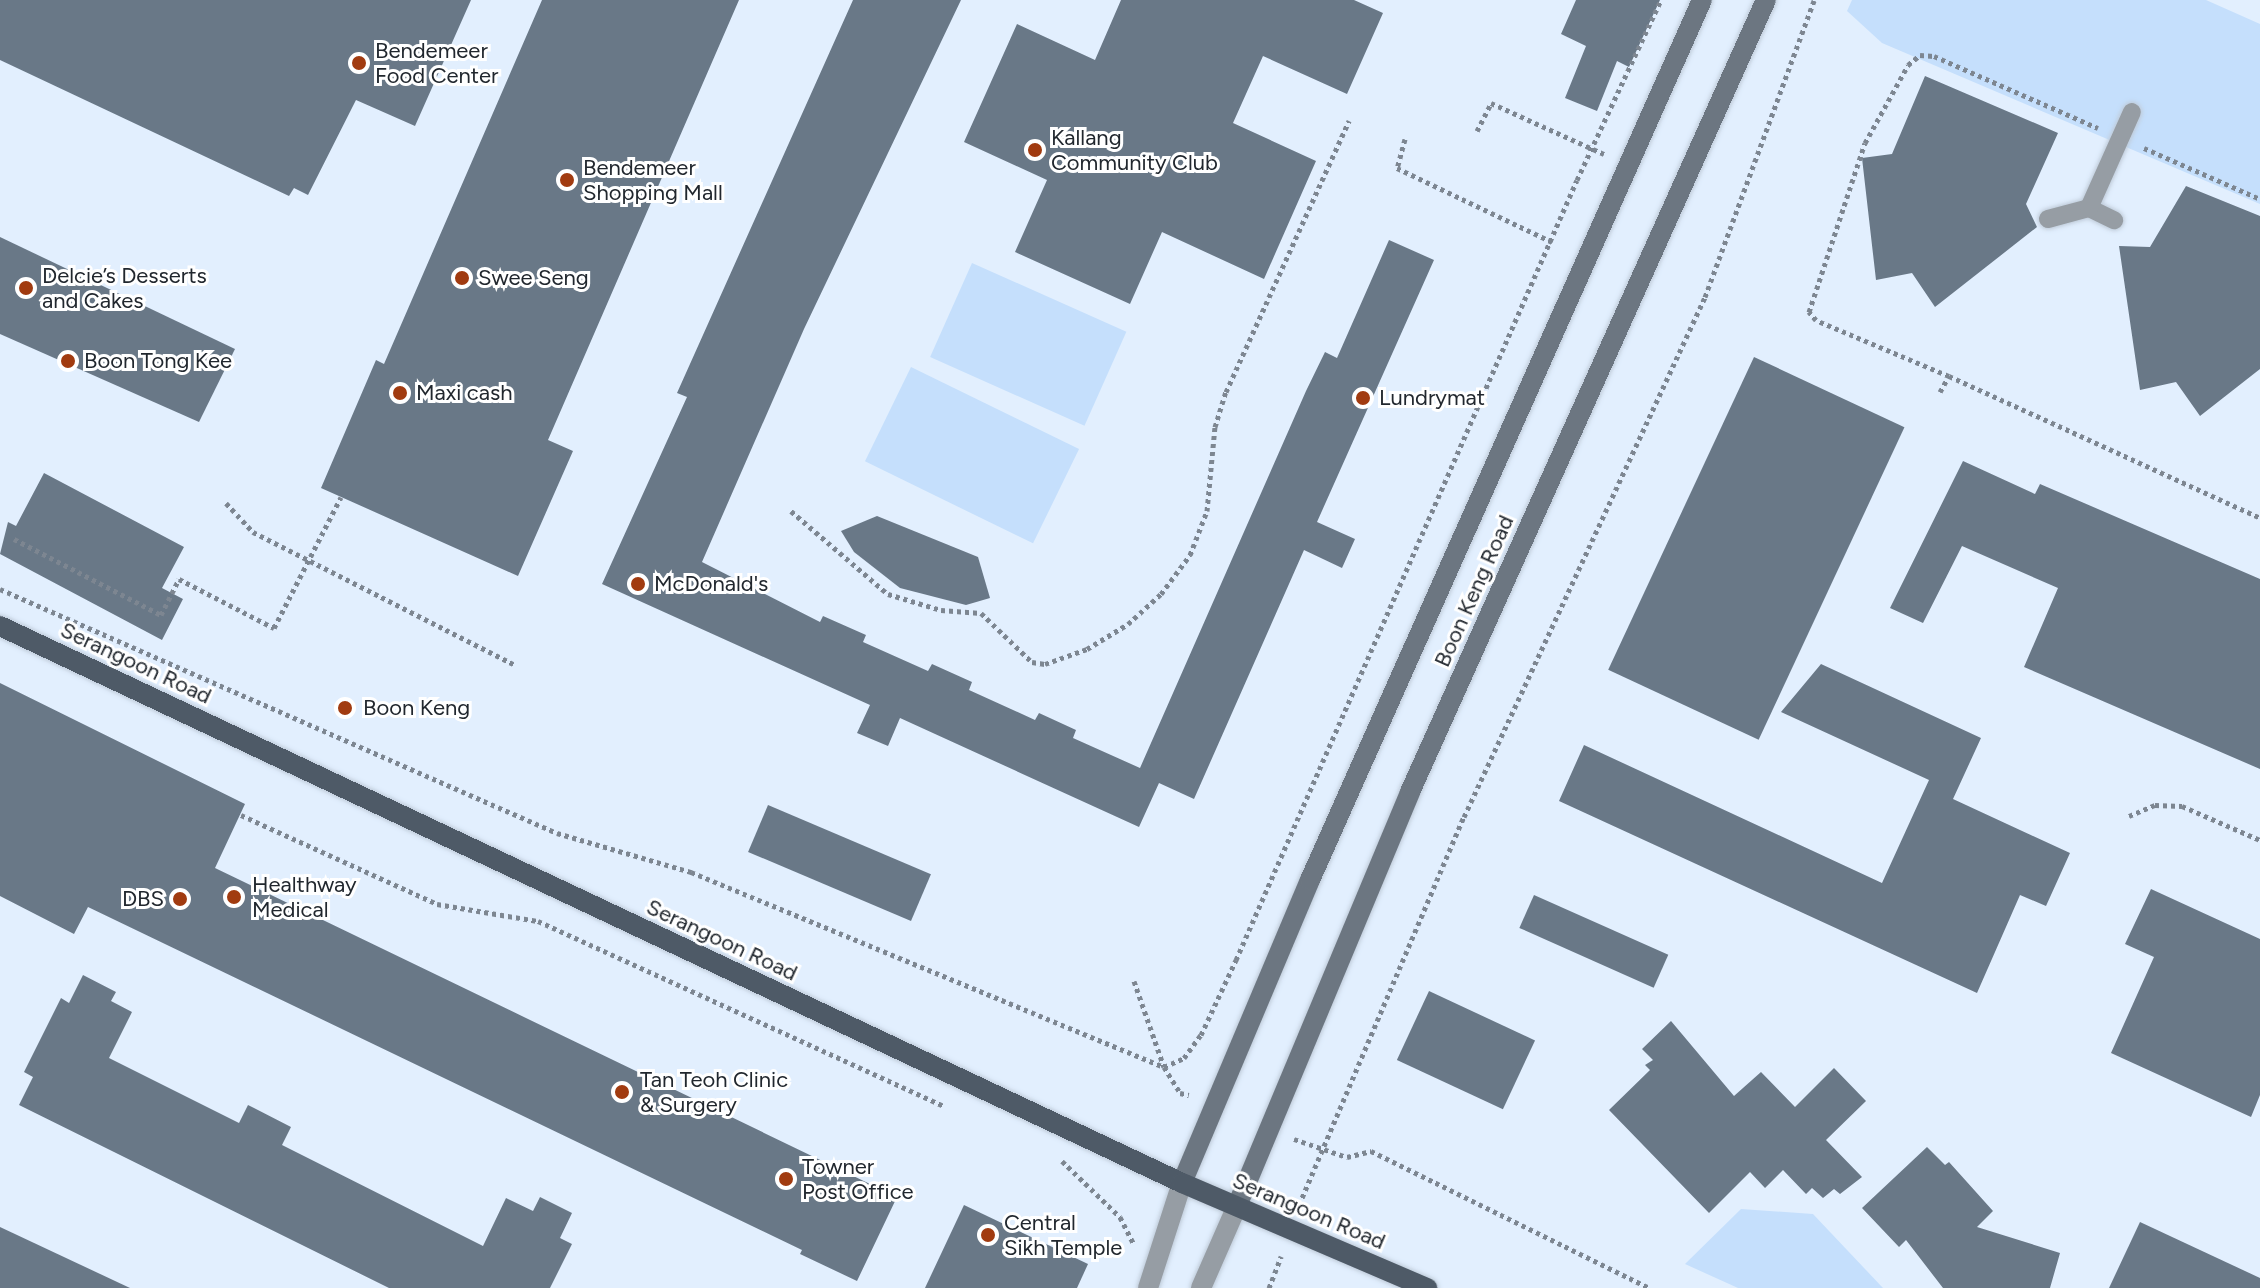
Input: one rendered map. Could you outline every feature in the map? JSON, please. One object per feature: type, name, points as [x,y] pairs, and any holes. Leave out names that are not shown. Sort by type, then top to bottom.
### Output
[{"type":"main road","name":"Boon Keng Road","points":[[1182,1183],[1627,163],[1702,0]]},
{"type":"main road","name":"Boon Keng Road","points":[[1237,1206],[1410,792],[1766,0]]},
{"type":"main road","name":"Serangoon Road","points":[[0,626],[1182,1183],[1427,1288]]},
{"type":"street","points":[[1148,1288],[1182,1183]]},
{"type":"street","points":[[1201,1288],[1237,1206]]},
{"type":"lane","points":[[2089,208],[2132,112]]},
{"type":"lane","points":[[2048,219],[2089,208],[2114,220]]},
{"type":"path","points":[[0,589],[557,833],[691,872],[1164,1067],[1184,1058],[1201,1035],[1230,973],[1591,149],[1661,0]]},
{"type":"path","points":[[1650,1288],[1371,1151],[1347,1157],[1319,1151],[1464,817],[1705,297],[1814,0]]},
{"type":"path","points":[[2260,199],[1934,56],[1920,55],[1908,65],[1865,143],[1809,312],[1816,320],[1949,376],[2260,518]]},
{"type":"path","points":[[1477,131],[1491,103],[1627,163]]},
{"type":"path","points":[[791,511],[888,594],[941,610],[981,613],[1032,662],[1045,664],[1087,649],[1128,624],[1161,594],[1190,555],[1207,511],[1215,427],[1226,392],[1349,121]]},
{"type":"path","points":[[1405,139],[1397,168],[1552,242]]},
{"type":"path","points":[[1940,392],[1949,376]]},
{"type":"path","points":[[14,539],[161,615],[179,579],[274,628],[341,497]]},
{"type":"path","points":[[226,503],[253,532],[513,664]]},
{"type":"path","points":[[2129,816],[2155,805],[2182,806],[2260,840]]},
{"type":"path","points":[[241,815],[437,904],[538,921],[950,1109]]},
{"type":"path","points":[[1134,981],[1164,1067],[1180,1093]]},
{"type":"path","points":[[1050,1155],[1064,1161],[1120,1217]]},
{"type":"shaded area","points":[[1852,0],[2206,0],[2260,24],[2260,204],[1882,43],[1847,11]]},
{"type":"shaded area","points":[[972,263],[1126,332],[1084,426],[930,357]]},
{"type":"shaded area","points":[[911,367],[1079,449],[1033,543],[865,461]]},
{"type":"shaded area","points":[[1741,1209],[1813,1214],[1883,1288],[1738,1288],[1685,1264]]},
{"type":"building","points":[[0,0],[471,0],[415,126],[356,100],[308,195],[294,188],[289,196],[0,60]]},
{"type":"building","points":[[542,0],[739,0],[548,440],[573,451],[518,576],[321,488],[376,360],[384,364]]},
{"type":"building","points":[[853,0],[961,0],[804,329],[702,562],[820,622],[823,616],[866,635],[863,642],[928,671],[932,664],[972,682],[969,690],[1035,720],[1039,713],[1076,730],[1073,738],[1140,768],[1306,391],[1325,352],[1337,358],[1389,240],[1434,260],[1317,522],[1355,539],[1342,568],[1304,550],[1194,799],[1159,783],[1139,827],[900,718],[888,746],[857,733],[870,705],[602,584],[687,397],[677,393]]},
{"type":"building","name":"Kallang Community Club","points":[[1121,0],[1354,0],[1383,13],[1347,94],[1263,56],[1233,123],[1316,161],[1264,279],[1162,232],[1130,304],[1015,252],[1047,180],[964,142],[1017,24],[1095,60]]},
{"type":"building","points":[[1576,0],[1660,0],[1629,67],[1617,61],[1597,111],[1565,98],[1586,46],[1561,34]]},
{"type":"building","points":[[1925,76],[2058,133],[2026,204],[2037,227],[1935,307],[1912,273],[1876,280],[1862,158],[1892,154]]},
{"type":"building","points":[[2186,186],[2260,216],[2260,369],[2200,416],[2176,382],[2140,390],[2119,246],[2150,247]]},
{"type":"building","points":[[0,237],[235,349],[199,422],[0,334]]},
{"type":"building","points":[[1754,357],[1904,427],[1759,740],[1608,670]]},
{"type":"building","points":[[1963,461],[2035,494],[2040,484],[2260,579],[2260,769],[2024,667],[2058,588],[1962,546],[1923,623],[1890,608]]},
{"type":"building","points":[[44,473],[184,547],[162,588],[183,599],[162,640],[0,554],[8,522],[16,526]]},
{"type":"building","points":[[877,516],[978,557],[990,598],[966,605],[900,588],[854,552],[841,531]]},
{"type":"building","points":[[1821,664],[1981,738],[1953,799],[2070,853],[2046,906],[2020,895],[1977,993],[1559,801],[1584,745],[1882,883],[1929,780],[1781,712]]},
{"type":"building","points":[[0,683],[245,804],[215,868],[897,1197],[857,1281],[800,1254],[802,1250],[88,907],[74,934],[0,896]]},
{"type":"building","points":[[768,805],[931,874],[911,921],[748,852]]},
{"type":"building","points":[[2151,889],[2260,939],[2260,1095],[2251,1117],[2111,1053],[2154,957],[2125,944]]},
{"type":"building","points":[[1534,895],[1668,955],[1654,988],[1519,928]]},
{"type":"building","points":[[83,975],[116,992],[111,1001],[132,1012],[109,1058],[239,1123],[248,1105],[291,1127],[282,1145],[483,1246],[506,1198],[533,1211],[540,1197],[572,1213],[560,1238],[572,1244],[550,1288],[389,1288],[19,1105],[33,1077],[24,1072],[61,998],[69,1003]]},
{"type":"building","points":[[1429,991],[1535,1040],[1503,1109],[1397,1060]]},
{"type":"building","points":[[1671,1021],[1734,1096],[1761,1072],[1795,1107],[1834,1068],[1866,1101],[1826,1140],[1862,1177],[1840,1194],[1834,1189],[1823,1198],[1812,1188],[1806,1194],[1783,1170],[1765,1188],[1750,1172],[1709,1213],[1609,1110],[1650,1070],[1645,1065],[1653,1060],[1642,1049]]},
{"type":"building","points":[[1927,1147],[1945,1165],[1949,1162],[1993,1211],[1977,1227],[2060,1253],[2050,1288],[1943,1288],[1906,1240],[1899,1247],[1862,1208]]},
{"type":"building","name":"Central Sikh Temple","points":[[964,1205],[1088,1264],[1077,1288],[925,1288]]},
{"type":"building","points":[[2140,1222],[2260,1278],[2260,1288],[2109,1288]]},
{"type":"building","points":[[0,1227],[130,1288],[0,1288]]},
{"type":"place","name":"Bendemeer Food Center","points":[[359,63]]},
{"type":"place","name":"Kallang Community Club","points":[[1035,150]]},
{"type":"place","name":"Bendemeer Shopping Mall","points":[[567,180]]},
{"type":"place","name":"Swee Seng","points":[[462,278]]},
{"type":"place","name":"Delcie’s Desserts and Cakes","points":[[26,288]]},
{"type":"place","name":"Boon Tong Kee","points":[[68,361]]},
{"type":"place","name":"Maxi cash","points":[[400,393]]},
{"type":"place","name":"Lundrymat","points":[[1363,398]]},
{"type":"place","name":"McDonald's","points":[[638,584]]},
{"type":"place","name":"Boon Keng","points":[[345,708]]},
{"type":"place","name":"Healthway Medical","points":[[234,897]]},
{"type":"place","name":"DBS","points":[[180,899]]},
{"type":"place","name":"Tan Teoh Clinic & Surgery","points":[[622,1092]]},
{"type":"place","name":"Towner Post Office","points":[[786,1179]]},
{"type":"place","name":"Central Sikh Temple","points":[[988,1235]]}]
